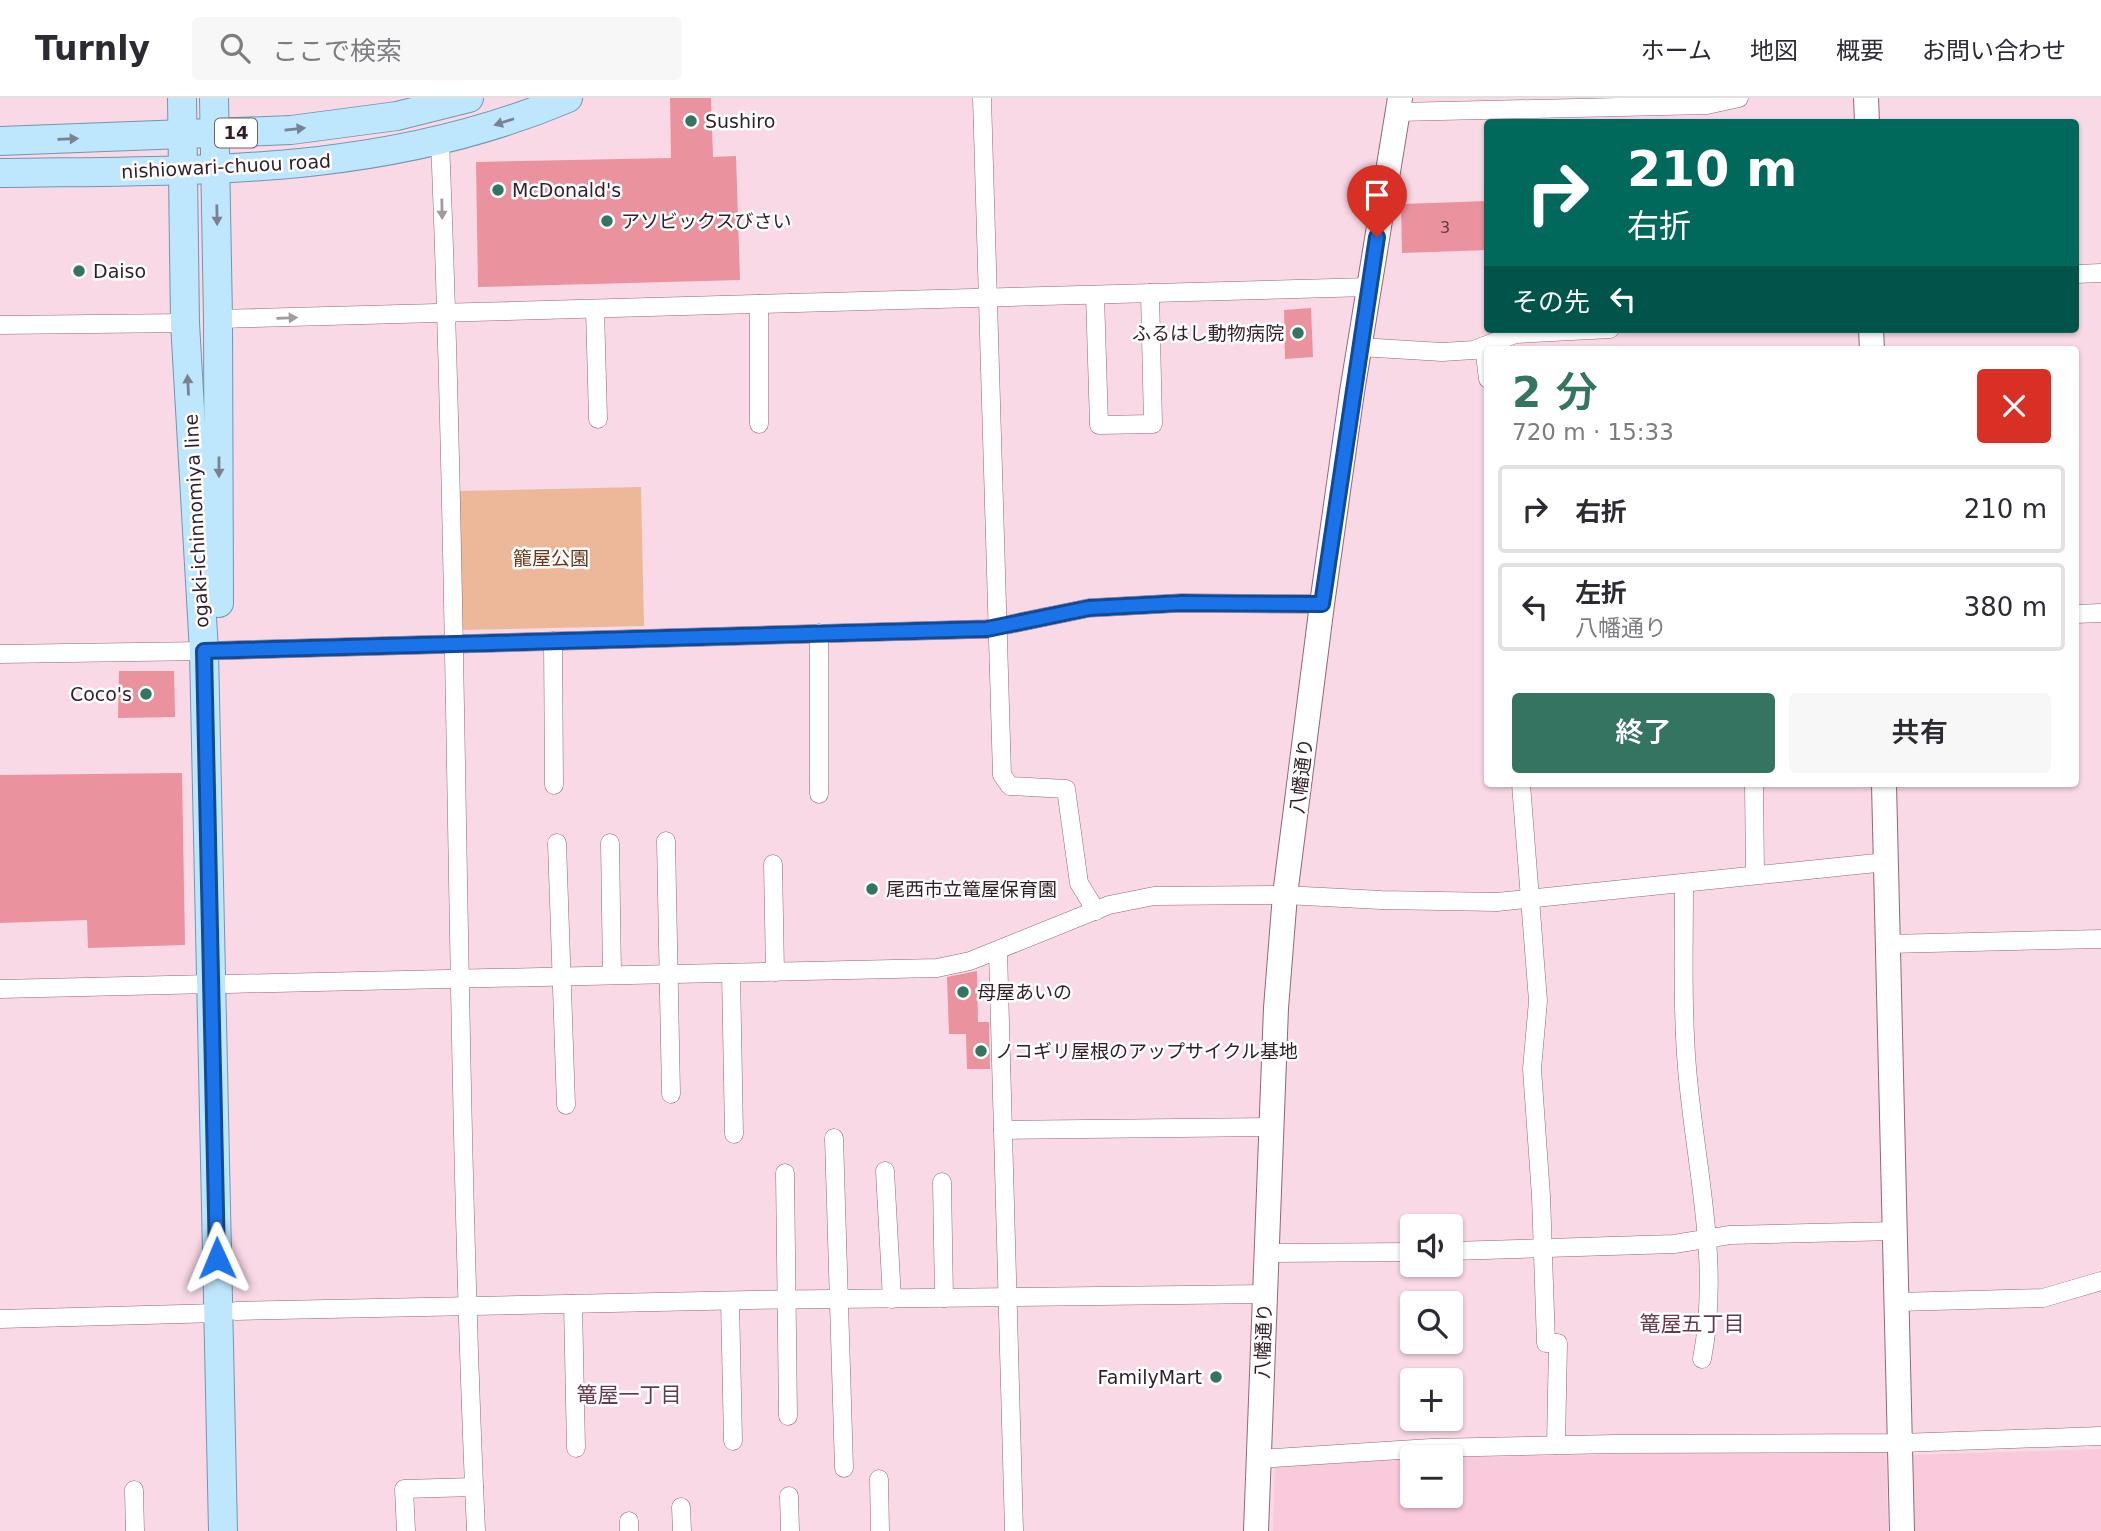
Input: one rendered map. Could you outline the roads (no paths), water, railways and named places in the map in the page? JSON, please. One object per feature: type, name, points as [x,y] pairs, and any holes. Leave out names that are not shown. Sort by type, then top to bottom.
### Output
[{"type":"main road","name":"ogaki-ichinnomiya line","points":[[181,98],[185,323],[211,651]]},
{"type":"main road","name":"ogaki-ichinnomiya line","points":[[214,98],[218,319],[211,651],[227,1312],[223,1531]]},
{"type":"main road","name":"nishiowari-chuou road","points":[[0,141],[291,130],[397,116],[439,102],[469,98]]},
{"type":"main road","name":"nishiowari-chuou road","points":[[0,173],[216,170],[323,162],[383,154],[440,141],[509,121],[568,98]]},
{"type":"main road","name":"ogaki-ichinnomiya line","points":[[227,1312],[242,1531]]},
{"type":"street","points":[[982,98],[1002,775],[1010,786],[1066,789],[1079,883],[1096,911]]},
{"type":"street","points":[[1399,105],[1707,105],[1739,98]]},
{"type":"street","points":[[1866,98],[1867,119]]},
{"type":"street","name":"八幡通り","points":[[1256,1531],[1276,1007],[1286,895],[1322,604],[1399,105]]},
{"type":"street","points":[[440,141],[454,563],[453,643],[467,1306],[476,1531]]},
{"type":"street","points":[[2079,274],[2101,273]]},
{"type":"street","points":[[218,319],[1369,286]]},
{"type":"street","points":[[1095,295],[1099,425],[1153,424],[1150,293]]},
{"type":"street","points":[[759,304],[759,424]]},
{"type":"street","points":[[595,309],[598,419]]},
{"type":"street","points":[[0,325],[185,323]]},
{"type":"street","points":[[1360,347],[1442,352],[1474,350],[1515,334],[1534,333]]},
{"type":"street","points":[[0,654],[211,651],[987,629],[1089,608],[1181,603],[1322,604]]},
{"type":"street","points":[[2079,614],[2101,613]]},
{"type":"street","points":[[819,633],[819,794]]},
{"type":"street","points":[[553,640],[554,785]]},
{"type":"street","points":[[1521,787],[1538,1000],[1532,1069],[1546,1343],[1558,1343],[1556,1445]]},
{"type":"street","points":[[1754,787],[1755,875]]},
{"type":"street","points":[[1884,787],[1902,1531]]},
{"type":"street","points":[[666,841],[671,1094]]},
{"type":"street","points":[[557,843],[566,1105]]},
{"type":"street","points":[[610,843],[612,975]]},
{"type":"street","points":[[0,989],[937,968],[970,961],[998,951],[1109,905],[1154,896],[1286,895],[1497,902],[1886,862]]},
{"type":"street","points":[[773,864],[775,972]]},
{"type":"street","points":[[1685,883],[1687,1069],[1708,1238],[1709,1326],[1702,1359]]},
{"type":"street","points":[[1888,944],[2101,939]]},
{"type":"street","points":[[998,951],[1014,1531]]},
{"type":"street","points":[[731,973],[734,1134]]},
{"type":"street","points":[[1003,1130],[1271,1127]]},
{"type":"street","points":[[834,1139],[844,1468]]},
{"type":"street","points":[[885,1171],[892,1299]]},
{"type":"street","points":[[785,1173],[788,1416]]},
{"type":"street","points":[[942,1182],[944,1298]]},
{"type":"street","points":[[1463,1251],[1674,1244],[1730,1235],[1896,1231]]},
{"type":"street","points":[[1267,1252],[1400,1252]]},
{"type":"street","points":[[1897,1302],[2043,1298],[2101,1281]]},
{"type":"street","points":[[0,1319],[467,1306],[1265,1294]]},
{"type":"street","points":[[730,1301],[733,1441]]},
{"type":"street","points":[[573,1304],[576,1448]]},
{"type":"street","points":[[1259,1459],[1432,1448],[1900,1443],[2101,1436]]},
{"type":"street","points":[[879,1479],[880,1531]]},
{"type":"street","points":[[406,1531],[404,1489],[474,1487]]},
{"type":"street","points":[[134,1490],[135,1531]]},
{"type":"street","points":[[789,1496],[790,1531]]},
{"type":"street","points":[[681,1507],[682,1531]]},
{"type":"place","name":"Sushiro","points":[[691,121]]},
{"type":"place","name":"McDonald's","points":[[498,190]]},
{"type":"place","name":"アソビックスびさい","points":[[607,221]]},
{"type":"place","name":"Daiso","points":[[79,271]]},
{"type":"place","name":"ふるはし動物病院","points":[[1298,333]]},
{"type":"place","name":"Coco's","points":[[146,694]]},
{"type":"place","name":"尾西市立篭屋保育園","points":[[872,889]]},
{"type":"place","name":"母屋あいの","points":[[963,992]]},
{"type":"place","name":"ノコギリ屋根のアップサイクル基地","points":[[981,1051]]},
{"type":"place","name":"FamilyMart","points":[[1216,1377]]},
{"type":"district","name":"篭屋五丁目","points":[[1692,1324]]},
{"type":"district","name":"篭屋一丁目","points":[[629,1395]]},
{"type":"park label","name":"籠屋公園","points":[[551,558]]}]
